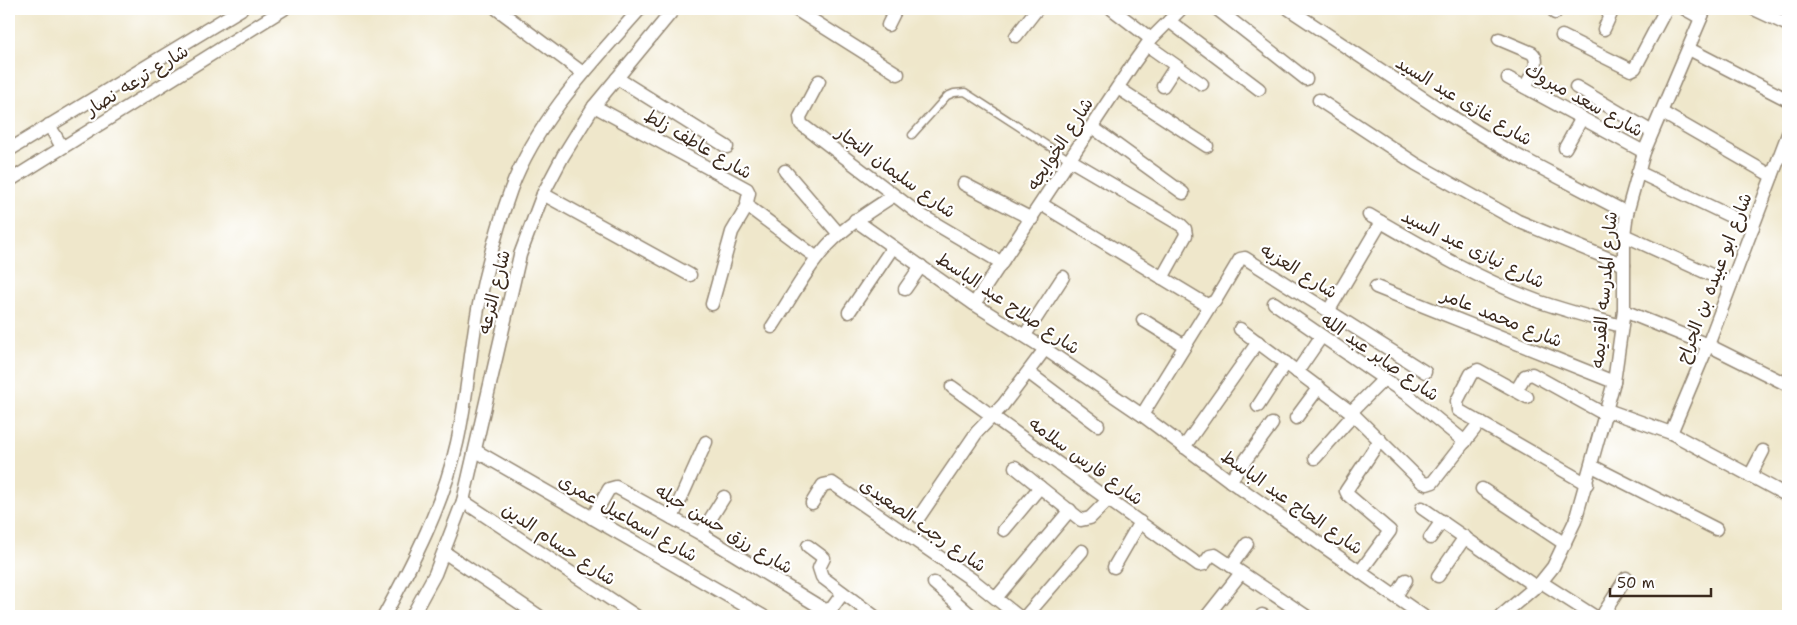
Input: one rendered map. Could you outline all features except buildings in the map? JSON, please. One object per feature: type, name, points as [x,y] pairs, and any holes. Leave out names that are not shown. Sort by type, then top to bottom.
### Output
[{"type":"street","name":"شارع ترعه نصار","points":[[9,150],[241,9]]},
{"type":"street","name":"شارع ترعه نصار","points":[[9,181],[284,9]]},
{"type":"street","points":[[497,9],[583,73]]},
{"type":"street","name":"شارع الترعه","points":[[384,616],[413,564],[446,484],[457,442],[478,309],[492,248],[512,188],[535,142],[583,73],[640,9]]},
{"type":"street","name":"شارع الترعه","points":[[412,616],[444,552],[463,501],[520,255],[543,194],[563,156],[594,106],[674,9]]},
{"type":"street","points":[[795,9],[898,74]]},
{"type":"street","points":[[888,25],[896,9]]},
{"type":"street","points":[[1016,36],[1037,9]]},
{"type":"street","points":[[1112,9],[1176,66],[1202,84]]},
{"type":"street","name":"شارع الخوايجه","points":[[974,304],[1149,42],[1181,9]]},
{"type":"street","points":[[1217,9],[1306,79]]},
{"type":"street","name":"شارع غازى عبد السيد","points":[[1289,9],[1441,110],[1503,148],[1627,213]]},
{"type":"street","points":[[1604,29],[1613,9]]},
{"type":"street","points":[[1562,36],[1631,70],[1666,9]]},
{"type":"street","points":[[1685,9],[1703,13]]},
{"type":"street","points":[[1754,9],[1788,25]]},
{"type":"street","name":"شارع المدرسه القديمه","points":[[1501,616],[1539,584],[1552,567],[1575,521],[1607,413],[1614,382],[1624,311],[1624,235],[1627,213],[1644,152],[1703,13]]},
{"type":"street","points":[[1169,21],[1259,90]]},
{"type":"street","points":[[1500,39],[1532,53],[1536,57],[1537,63],[1525,87]]},
{"type":"street","points":[[1689,49],[1788,100]]},
{"type":"street","points":[[1162,86],[1176,66]]},
{"type":"street","points":[[617,78],[727,147]]},
{"type":"street","name":"شارع سعد مبروك","points":[[1508,78],[1644,152]]},
{"type":"street","name":"شارع سليمان النجار","points":[[819,81],[799,120],[804,127],[919,214],[1002,263]]},
{"type":"street","points":[[1576,87],[1652,132]]},
{"type":"street","points":[[1118,88],[1207,146]]},
{"type":"street","points":[[1319,100],[1416,164],[1518,221],[1624,264]]},
{"type":"street","name":"شارع عاطف زلط","points":[[594,106],[746,189],[749,193],[746,199],[748,205],[817,258]]},
{"type":"street","points":[[1660,112],[1772,176]]},
{"type":"street","points":[[1565,148],[1582,118]]},
{"type":"street","points":[[49,125],[62,147]]},
{"type":"street","points":[[1092,127],[1183,193]]},
{"type":"street","name":"شارع ابو عبيده بن الجراح","points":[[1671,433],[1708,345],[1788,134]]},
{"type":"street","points":[[1070,160],[1181,224],[1185,229],[1186,235],[1162,278]]},
{"type":"street","points":[[786,171],[839,234]]},
{"type":"street","points":[[1638,172],[1753,227]]},
{"type":"street","points":[[964,184],[1032,219]]},
{"type":"street","points":[[543,194],[690,276]]},
{"type":"street","points":[[772,327],[817,258],[839,234],[855,220],[893,196]]},
{"type":"street","points":[[1041,204],[1202,303],[1211,304],[1142,415]]},
{"type":"street","points":[[712,304],[732,232],[748,205]]},
{"type":"street","name":"شارع نيازى عبد السيد","points":[[1369,215],[1443,257],[1512,290],[1571,312],[1621,326]]},
{"type":"street","name":"شارع صلاح عبد الباسط","points":[[855,220],[974,304],[1046,349],[1142,415]]},
{"type":"street","points":[[1329,310],[1381,222]]},
{"type":"street","points":[[1624,235],[1731,284]]},
{"type":"street","points":[[849,312],[893,246]]},
{"type":"street","name":"شارع العزبه","points":[[1211,304],[1240,259],[1245,258],[1425,372]]},
{"type":"street","points":[[905,289],[921,266]]},
{"type":"street","points":[[1024,336],[1063,277]]},
{"type":"street","name":"شارع محمد عامر","points":[[1376,286],[1614,382]]},
{"type":"street","name":"شارع صابر عبد الله","points":[[1274,303],[1409,396],[1465,442]]},
{"type":"street","points":[[1624,311],[1708,345],[1788,385]]},
{"type":"street","points":[[1142,320],[1185,346]]},
{"type":"street","points":[[1240,329],[1353,413],[1422,482],[1427,484],[1433,482],[1480,422]]},
{"type":"street","points":[[1298,372],[1321,337]]},
{"type":"street","points":[[1184,446],[1258,342]]},
{"type":"street","points":[[919,517],[977,432],[994,415],[1029,373],[1046,349]]},
{"type":"street","points":[[1258,406],[1286,363]]},
{"type":"street","points":[[1587,484],[1458,410],[1457,401],[1474,371],[1481,371],[1522,394],[1525,376],[1532,374],[1607,413],[1671,433],[1788,496]]},
{"type":"street","points":[[1029,373],[1098,425]]},
{"type":"street","points":[[1315,458],[1384,379]]},
{"type":"street","name":"شارع فارس سلامه","points":[[952,387],[994,415],[1199,565],[1204,564],[1213,555],[1236,569]]},
{"type":"street","points":[[1296,418],[1319,387]]},
{"type":"street","name":"شارع الحاج عبد الباسط","points":[[1142,415],[1230,481],[1423,616]]},
{"type":"street","points":[[1230,481],[1272,424]]},
{"type":"street","points":[[1360,572],[1389,534],[1389,528],[1346,493],[1347,488],[1380,440]]},
{"type":"street","points":[[672,518],[706,442]]},
{"type":"street","name":"شارع اسماعيل عمرى","points":[[476,451],[763,616]]},
{"type":"street","points":[[1750,476],[1763,451]]},
{"type":"street","points":[[1592,466],[1716,528]]},
{"type":"street","points":[[1014,467],[1081,520],[1086,521],[1109,500]]},
{"type":"street","name":"شارع رجب الصعيدى","points":[[812,503],[823,485],[832,483],[996,598],[1018,616]]},
{"type":"street","name":"شارع رزق حسن حبله","points":[[592,518],[609,489],[616,487],[701,534],[825,610],[832,608],[843,593]]},
{"type":"street","points":[[1004,530],[1040,487]]},
{"type":"street","points":[[1482,489],[1565,544]]},
{"type":"street","points":[[701,534],[724,497]]},
{"type":"street","name":"شارع حسام الدين","points":[[463,501],[636,616]]},
{"type":"street","points":[[1422,508],[1539,584],[1594,616]]},
{"type":"street","points":[[996,598],[1070,510]]},
{"type":"street","points":[[1430,538],[1442,521]]},
{"type":"street","points":[[1114,567],[1140,522]]},
{"type":"street","points":[[1438,576],[1465,537]]},
{"type":"street","points":[[1207,616],[1236,569],[1247,544]]},
{"type":"street","points":[[808,546],[824,558],[824,562],[819,568],[822,577],[874,616]]},
{"type":"street","points":[[1026,616],[1082,551]]},
{"type":"street","points":[[444,552],[539,616]]},
{"type":"street","points":[[1236,569],[1306,616]]},
{"type":"street","points":[[1602,616],[1626,578]]},
{"type":"street","points":[[1396,596],[1406,580]]},
{"type":"street","points":[[934,583],[972,616]]},
{"type":"lane","points":[[912,135],[947,96],[954,92],[964,92],[1070,160]]}]
